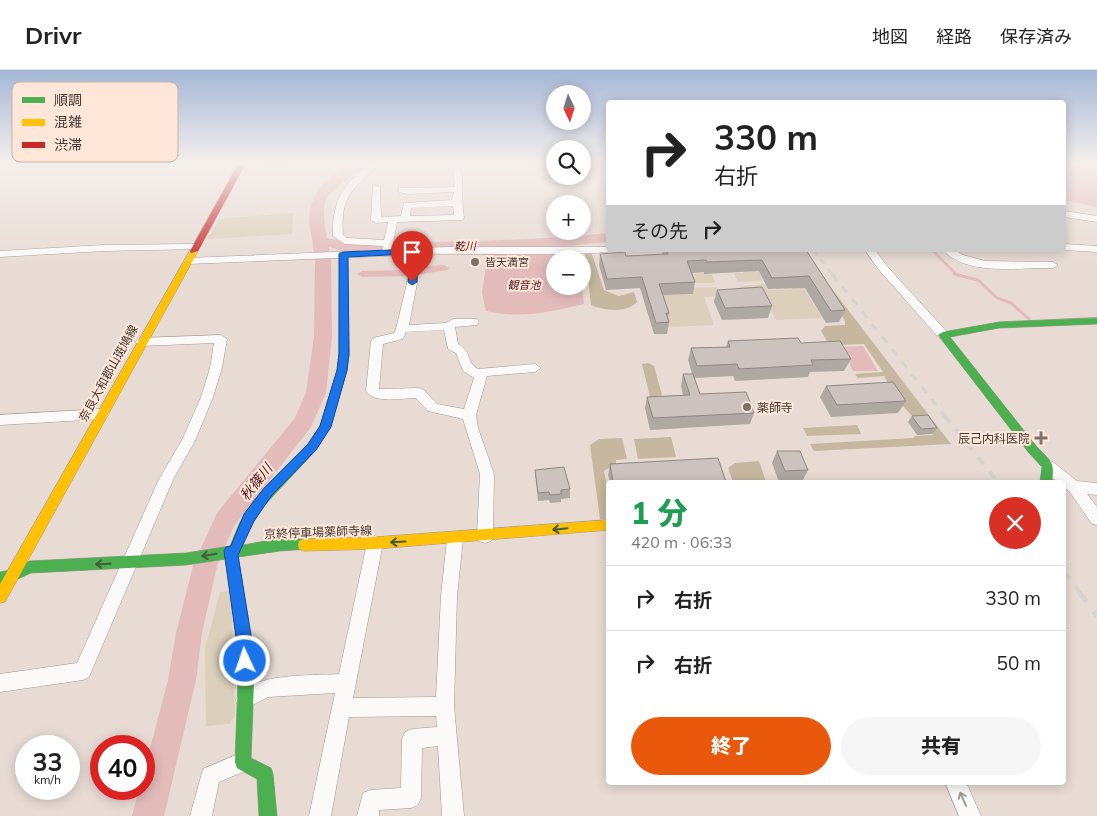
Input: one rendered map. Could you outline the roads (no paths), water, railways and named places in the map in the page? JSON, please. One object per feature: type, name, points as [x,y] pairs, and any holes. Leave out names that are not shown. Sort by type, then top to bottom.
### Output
[{"type":"main road","name":"奈良大和郡山斑鳩線","points":[[0,598],[6,577],[102,414],[223,198]]},
{"type":"main road","points":[[268,816],[265,774],[243,762],[244,641],[231,551],[235,550],[249,518],[268,492],[312,447],[325,427],[342,370],[344,354],[343,254]]},
{"type":"main road","points":[[1046,480],[1048,466],[1033,450],[943,335],[999,325],[1097,322]]},
{"type":"main road","name":"京終停車場薬師寺線","points":[[6,577],[30,567],[128,563],[186,558],[280,545],[455,539],[606,525]]},
{"type":"street","points":[[342,198],[336,219],[338,236],[345,242],[414,251],[606,250]]},
{"type":"street","points":[[376,198],[376,220],[405,220],[459,218],[456,198]]},
{"type":"street","points":[[405,220],[407,205],[457,203]]},
{"type":"street","points":[[1066,214],[1097,219]]},
{"type":"street","points":[[388,248],[393,219]]},
{"type":"street","points":[[0,263],[4,253],[104,248],[195,247]]},
{"type":"street","points":[[1066,247],[1097,249]]},
{"type":"street","points":[[188,261],[343,254],[388,248]]},
{"type":"street","points":[[414,251],[412,282],[402,329],[399,336],[377,341],[372,391],[378,394],[419,393],[433,408],[469,415]]},
{"type":"street","points":[[871,252],[883,268],[943,335]]},
{"type":"street","points":[[951,252],[959,258],[978,263],[1053,266]]},
{"type":"street","points":[[402,329],[449,326],[473,322]]},
{"type":"street","points":[[449,326],[452,346],[461,351],[468,368],[481,376],[469,415],[471,428],[487,474],[485,536]]},
{"type":"street","points":[[0,683],[83,672],[128,563],[166,479],[188,441],[207,397],[216,368],[221,340],[141,342]]},
{"type":"street","points":[[477,373],[535,368]]},
{"type":"street","points":[[0,420],[102,414]]},
{"type":"street","points":[[1048,466],[1065,480]]},
{"type":"street","points":[[1066,481],[1074,487],[1097,519]]},
{"type":"street","points":[[1074,487],[1097,489]]},
{"type":"street","points":[[453,816],[445,706],[449,596],[455,539]]},
{"type":"street","points":[[320,816],[375,543]]},
{"type":"street","points":[[245,700],[266,688],[347,683]]},
{"type":"street","points":[[342,708],[445,706]]},
{"type":"street","points":[[368,816],[370,800],[411,798],[412,739],[448,736]]},
{"type":"street","points":[[201,816],[210,776],[243,762]]},
{"type":"street","points":[[956,785],[970,816]]},
{"type":"water","points":[[1066,198],[1097,198],[1097,207],[1066,200]]},
{"type":"water","name":"観音池","points":[[488,252],[546,253],[546,295],[583,295],[584,304],[547,312],[499,313],[486,311],[482,293]]},
{"type":"water","points":[[863,346],[878,371],[853,371],[842,347]]},
{"type":"waterway","name":"秋篠川","points":[[148,816],[182,680],[189,633],[205,566],[225,520],[304,422],[316,393],[323,336],[323,259],[316,220],[317,207],[321,198]]},
{"type":"waterway","name":"乾川","points":[[321,241],[346,247],[422,247],[524,245],[606,237]]},
{"type":"waterway","points":[[934,252],[957,275]]},
{"type":"waterway","points":[[362,274],[410,273],[426,269],[444,268]]},
{"type":"waterway","points":[[957,275],[978,280],[997,298],[1011,303],[1029,319]]},
{"type":"railway","points":[[815,252],[833,275]]},
{"type":"railway","points":[[832,274],[945,416]]},
{"type":"railway","points":[[944,415],[996,480]]},
{"type":"railway","points":[[1066,575],[1080,593]]},
{"type":"railway","points":[[1079,592],[1097,616]]},
{"type":"place","name":"皆天満宮","points":[[475,262]]},
{"type":"place","name":"薬師寺","points":[[747,407]]},
{"type":"place","name":"辰己内科医院","points":[[1041,438]]}]
